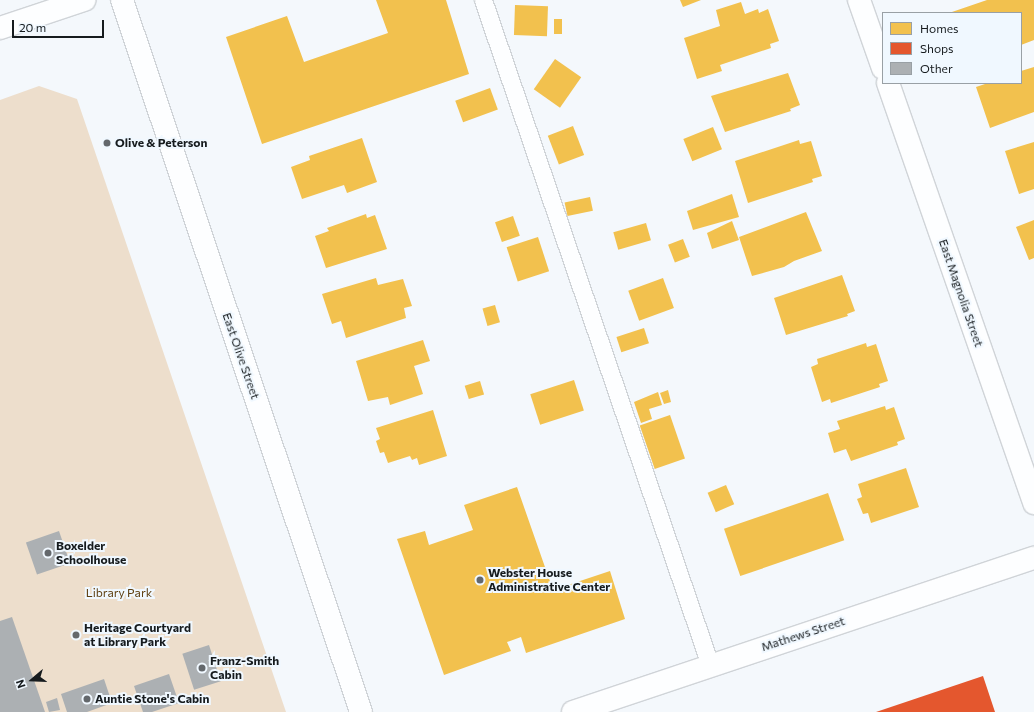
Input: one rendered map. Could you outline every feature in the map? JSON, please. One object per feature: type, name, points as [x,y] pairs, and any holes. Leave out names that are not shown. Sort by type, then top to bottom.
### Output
[{"type":"street","points":[[0,28],[84,0]]},
{"type":"street","name":"East Olive Street","points":[[122,0],[361,712]]},
{"type":"street","points":[[859,0],[882,65]]},
{"type":"street","name":"East Magnolia Street","points":[[888,84],[1034,503]]},
{"type":"street","name":"Mathews Street","points":[[573,712],[1034,558]]},
{"type":"lane","points":[[483,0],[710,665]]},
{"type":"green space","name":"Library Park","points":[[39,86],[77,99],[286,712],[0,712],[0,100]]},
{"type":"building: Homes","points":[[376,0],[446,0],[469,74],[262,144],[226,37],[287,16],[304,62],[388,33]]},
{"type":"building: Homes","points":[[680,0],[701,0],[683,7]]},
{"type":"building: Homes","points":[[987,0],[1034,0],[1034,40],[1022,45],[1022,12],[952,12]]},
{"type":"building: Homes","points":[[741,2],[745,14],[758,9],[759,13],[768,9],[779,41],[770,44],[771,48],[720,65],[722,71],[697,79],[684,38],[720,26],[716,10]]},
{"type":"building: Homes","points":[[515,5],[548,6],[547,36],[514,35]]},
{"type":"building: Homes","points":[[554,19],[562,19],[562,34],[554,34]]},
{"type":"building: Homes","points":[[555,59],[581,77],[560,108],[534,89]]},
{"type":"building: Homes","points":[[1034,67],[1034,112],[990,128],[976,87],[985,84],[1022,84],[1022,71]]},
{"type":"building: Homes","points":[[788,73],[800,105],[790,109],[791,111],[725,132],[711,96]]},
{"type":"building: Homes","points":[[490,88],[498,110],[463,122],[455,101]]},
{"type":"building: Homes","points":[[573,126],[584,155],[559,165],[548,136]]},
{"type":"building: Homes","points":[[713,127],[722,149],[692,161],[683,139]]},
{"type":"building: Homes","points":[[362,138],[377,182],[347,193],[344,185],[302,199],[291,167],[310,160],[309,156]]},
{"type":"building: Homes","points":[[799,140],[800,144],[811,141],[822,176],[812,179],[813,182],[748,203],[735,161]]},
{"type":"building: Homes","points":[[1034,142],[1034,189],[1019,194],[1005,151]]},
{"type":"building: Homes","points":[[732,194],[739,217],[693,230],[687,211]]},
{"type":"building: Homes","points":[[590,197],[593,211],[567,216],[565,202]]},
{"type":"building: Homes","points":[[806,212],[822,251],[794,261],[784,267],[752,276],[739,237]]},
{"type":"building: Homes","points":[[366,214],[367,218],[375,215],[387,249],[326,268],[315,236],[329,231],[327,228]]},
{"type":"building: Homes","points":[[513,216],[520,236],[502,242],[495,222]]},
{"type":"building: Homes","points":[[1034,220],[1034,258],[1029,260],[1016,227]]},
{"type":"building: Homes","points":[[732,221],[739,240],[712,249],[707,233]]},
{"type":"building: Homes","points":[[646,223],[651,240],[618,250],[613,232]]},
{"type":"building: Homes","points":[[538,237],[549,271],[518,281],[507,247]]},
{"type":"building: Homes","points":[[683,239],[690,257],[675,262],[668,245]]},
{"type":"building: Homes","points":[[842,275],[855,311],[847,314],[848,316],[786,335],[774,298]]},
{"type":"building: Homes","points":[[376,278],[378,285],[403,279],[412,306],[404,308],[406,318],[346,338],[341,321],[332,324],[322,294]]},
{"type":"building: Homes","points":[[663,278],[674,308],[639,321],[628,291]]},
{"type":"building: Homes","points":[[495,305],[500,322],[487,326],[483,309]]},
{"type":"building: Homes","points":[[644,328],[649,343],[621,352],[616,337]]},
{"type":"building: Homes","points":[[423,340],[430,361],[414,366],[423,394],[390,405],[388,397],[368,401],[356,361]]},
{"type":"building: Homes","points":[[866,343],[867,347],[876,344],[888,381],[879,384],[880,387],[831,403],[830,399],[822,402],[811,367],[818,364],[817,359]]},
{"type":"building: Homes","points":[[574,380],[584,410],[540,425],[530,394]]},
{"type":"building: Homes","points":[[480,381],[484,394],[469,399],[465,386]]},
{"type":"building: Homes","points":[[668,390],[671,402],[664,404],[660,393]]},
{"type":"building: Homes","points":[[658,392],[662,405],[649,409],[652,419],[641,423],[634,402]]},
{"type":"building: Homes","points":[[885,406],[886,410],[894,407],[905,439],[897,442],[898,445],[851,461],[846,449],[834,453],[828,433],[840,429],[837,421]]},
{"type":"building: Homes","points":[[433,410],[447,456],[419,465],[417,458],[412,460],[410,456],[388,463],[384,452],[380,453],[376,441],[380,439],[376,428]]},
{"type":"building: Homes","points":[[670,415],[685,458],[655,469],[640,425]]},
{"type":"building: Homes","points":[[906,468],[919,507],[871,523],[868,513],[863,514],[857,499],[862,497],[858,484]]},
{"type":"building: Homes","points":[[726,485],[734,504],[716,512],[708,493]]},
{"type":"building: Homes","name":"Webster House Administrative Center","points":[[517,487],[553,590],[610,571],[625,619],[526,653],[521,637],[507,642],[511,651],[444,675],[397,539],[425,531],[429,545],[473,530],[464,505]]},
{"type":"building: Homes","points":[[828,493],[844,540],[740,576],[724,529]]},
{"type":"building: Shops","points":[[983,676],[995,712],[876,712]]},
{"type":"building: Other","name":"Boxelder Schoolhouse","points":[[59,531],[70,563],[37,575],[26,542]]},
{"type":"building: Other","points":[[12,617],[45,712],[0,712],[0,621]]},
{"type":"building: Other","name":"Franz-Smith Cabin","points":[[209,645],[221,681],[194,690],[182,654]]},
{"type":"building: Other","points":[[169,674],[179,703],[152,712],[143,712],[134,686]]},
{"type":"building: Other","name":"Auntie Stone's Cabin","points":[[104,679],[112,703],[87,712],[67,712],[61,694]]},
{"type":"building: Other","points":[[57,698],[60,710],[49,712],[46,702]]},
{"type":"place","name":"Olive & Peterson","points":[[107,143]]},
{"type":"place","name":"Boxelder Schoolhouse","points":[[48,553]]},
{"type":"place","name":"Webster House Administrative Center","points":[[480,580]]},
{"type":"place","name":"Heritage Courtyard at Library Park","points":[[76,635]]},
{"type":"place","name":"Franz-Smith Cabin","points":[[202,668]]},
{"type":"place","name":"Auntie Stone's Cabin","points":[[87,699]]}]
